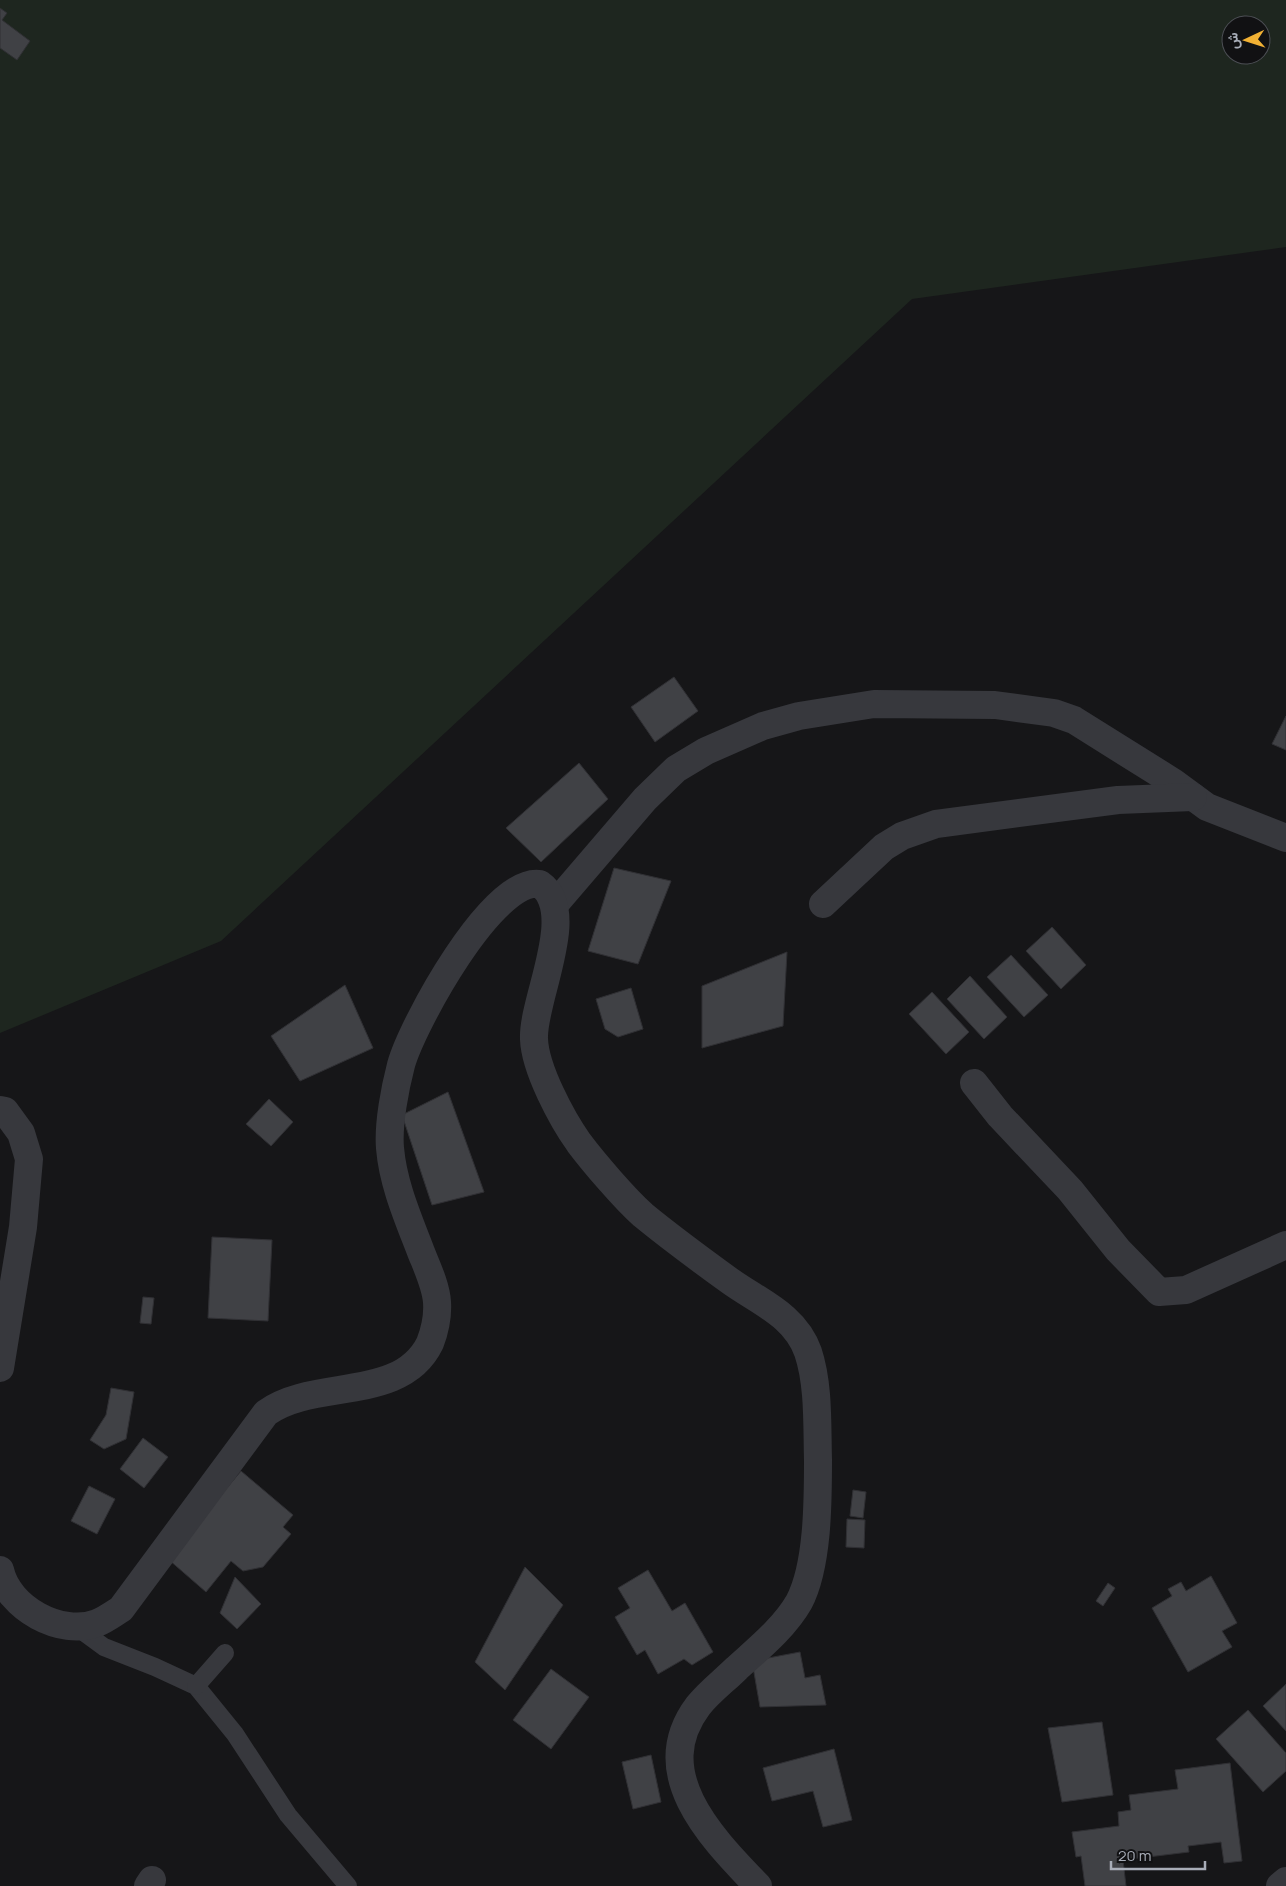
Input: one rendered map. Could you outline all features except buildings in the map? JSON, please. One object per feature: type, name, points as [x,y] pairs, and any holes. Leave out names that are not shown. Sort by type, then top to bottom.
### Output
[{"type":"street","points":[[555,904],[645,799],[676,769],[706,751],[755,730],[799,716],[874,704],[995,705],[1054,713],[1074,720],[1207,807],[1225,816],[1286,838]]},
{"type":"street","points":[[823,904],[884,848],[910,833],[936,824],[1118,800],[1193,797]]},
{"type":"street","points":[[0,1570],[15,1600],[29,1612],[51,1622],[73,1625],[95,1624],[121,1609],[270,1410],[303,1397],[389,1379],[407,1371],[419,1360],[430,1343],[436,1325],[437,1301],[428,1269],[399,1193],[393,1169],[390,1146],[401,1065],[418,1024],[449,970],[482,922],[505,899],[520,888],[530,884],[540,884],[545,888],[555,904],[555,934],[535,1020],[534,1038],[544,1078],[579,1143],[642,1214],[733,1283],[784,1316],[796,1330],[808,1353],[815,1392],[818,1462],[812,1564],[806,1586],[798,1603],[783,1623],[698,1705],[686,1729],[679,1757],[683,1787],[703,1826],[758,1886]]},
{"type":"street","points":[[974,1083],[1000,1116],[1070,1190],[1118,1250],[1158,1292],[1186,1290],[1286,1245]]},
{"type":"street","points":[[0,1110],[5,1111],[21,1133],[29,1159],[22,1227],[0,1368]]},
{"type":"street","points":[[1280,1886],[1286,1881]]},
{"type":"lane","points":[[73,1625],[104,1647],[196,1686],[235,1734],[288,1815],[348,1886]]},
{"type":"lane","points":[[196,1686],[225,1653]]},
{"type":"shaded area","points":[[0,0],[1286,0],[1286,247],[912,299],[221,941],[0,1033]]}]
